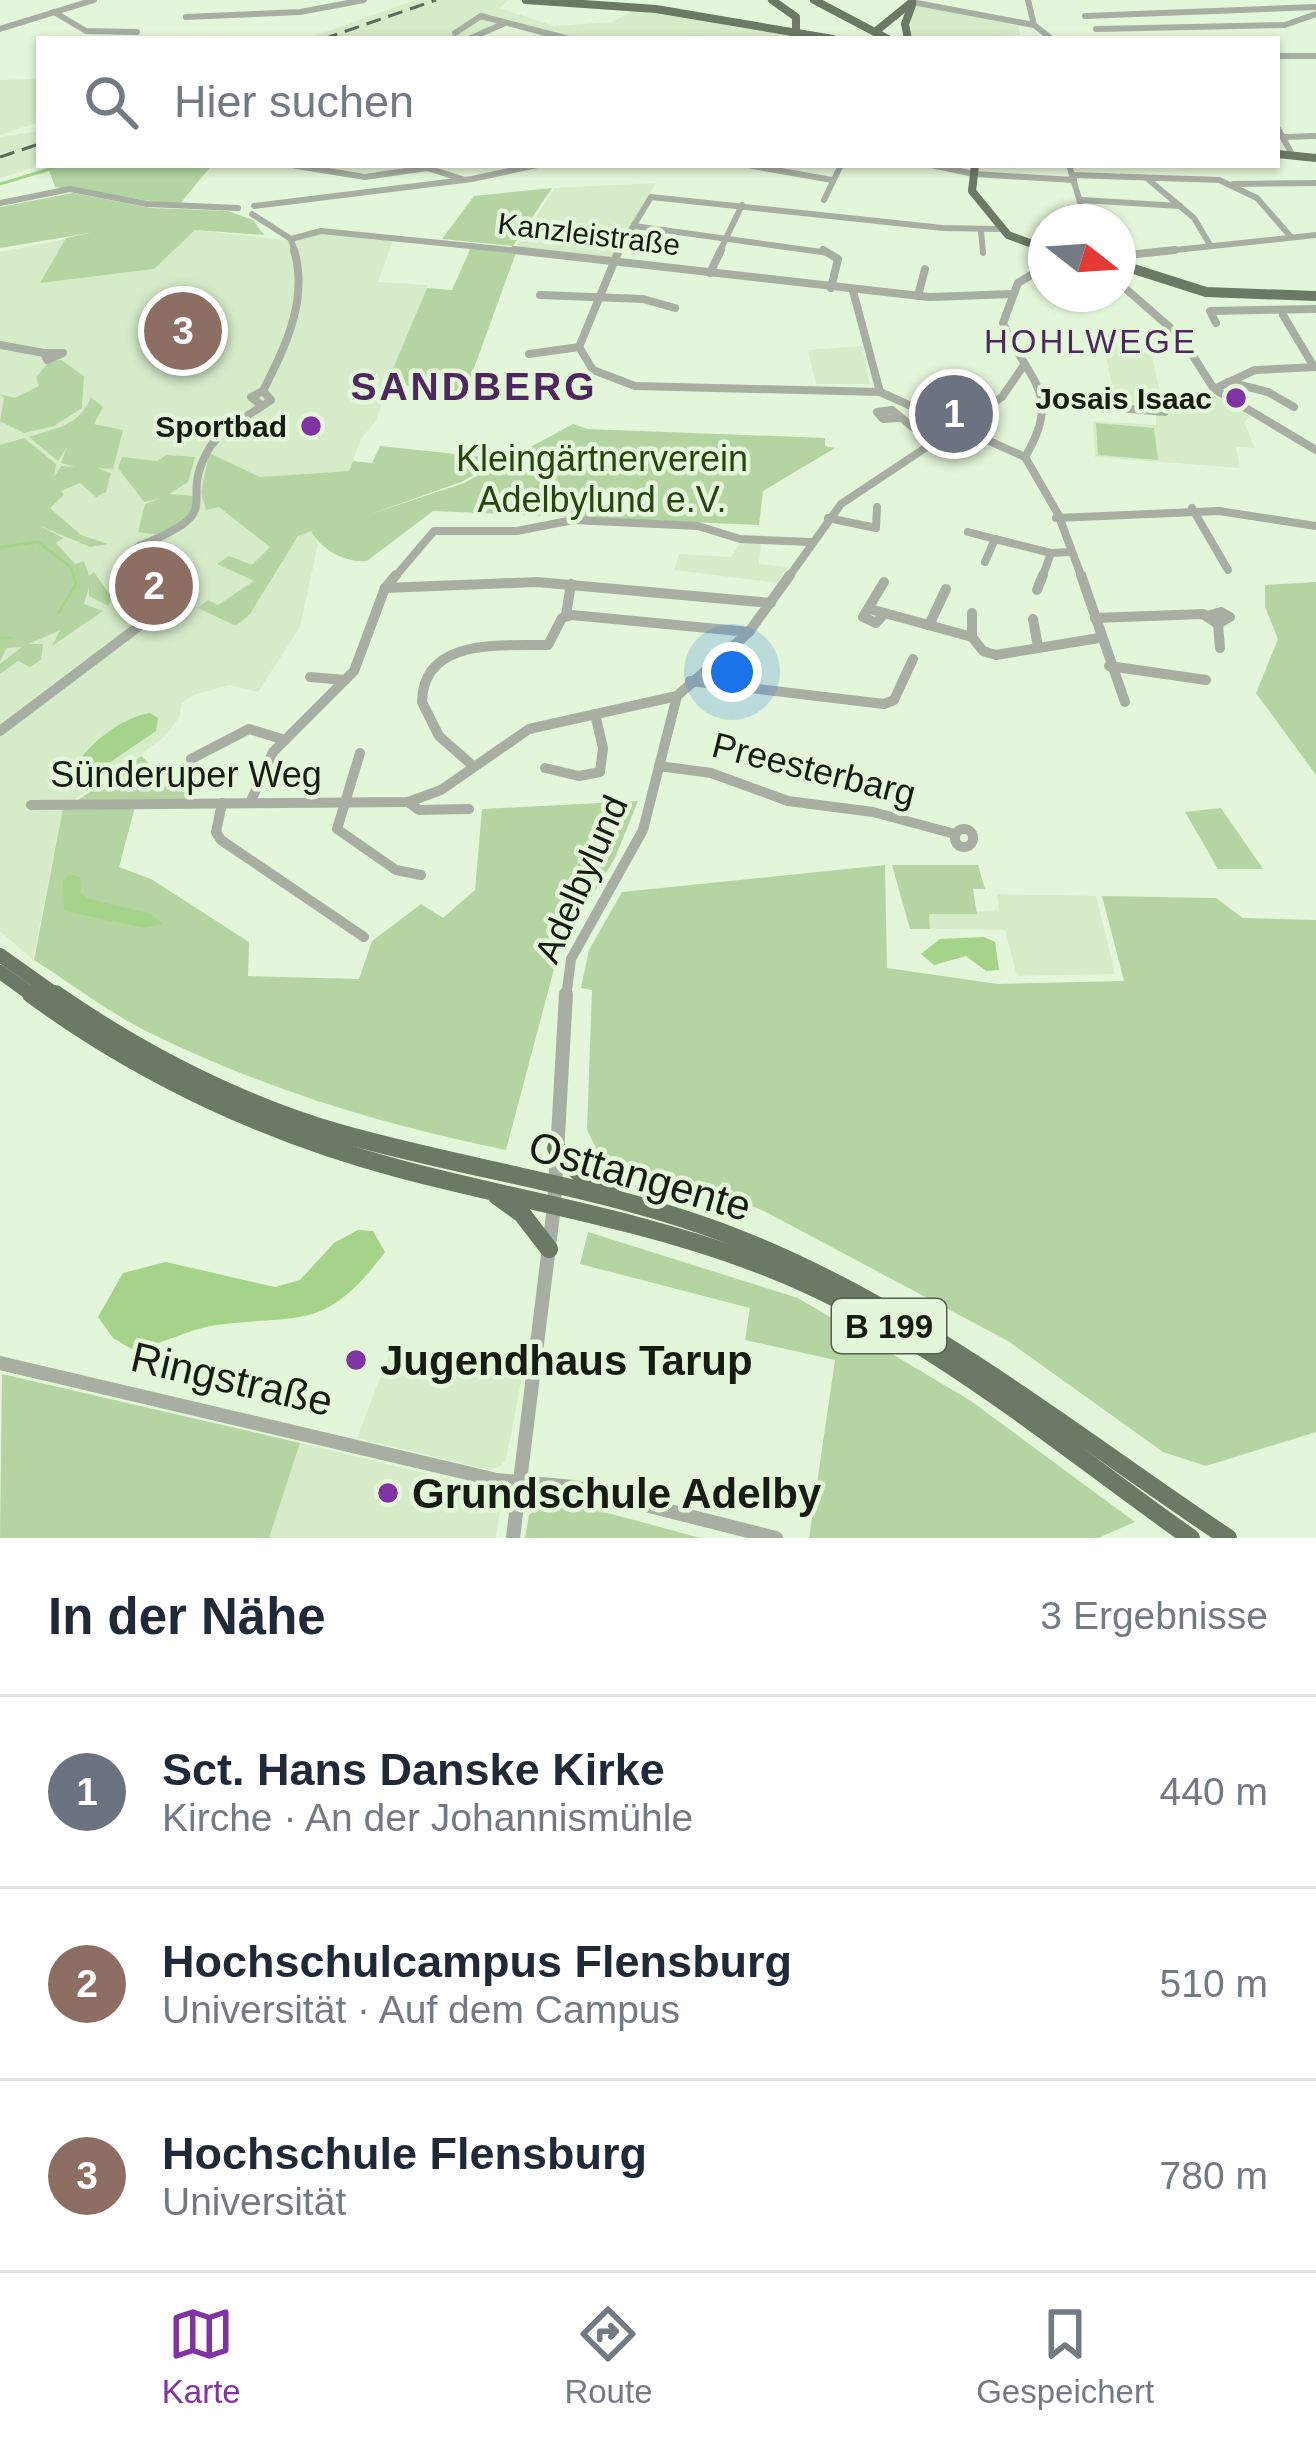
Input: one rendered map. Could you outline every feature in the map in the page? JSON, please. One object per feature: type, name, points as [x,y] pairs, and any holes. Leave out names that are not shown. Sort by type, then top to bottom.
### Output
[{"type":"main road","points":[[526,0],[635,3],[798,35],[796,16],[772,0]]},
{"type":"main road","points":[[814,0],[876,36],[912,1]]},
{"type":"main road","points":[[905,36],[912,1]]},
{"type":"main road","points":[[1280,152],[1316,156]]},
{"type":"main road","points":[[975,170],[975,197],[1001,229],[1028,241]]},
{"type":"main road","points":[[1136,267],[1206,292],[1316,296]]},
{"type":"main road","name":"Osttangente","points":[[0,955],[113,1034],[266,1108],[731,1254],[820,1290],[917,1341],[996,1392],[1191,1538]]},
{"type":"main road","name":"Osttangente","points":[[0,972],[103,1045],[178,1084],[392,1167],[488,1190],[629,1206],[737,1238],[925,1328],[1228,1538]]},
{"type":"main road","points":[[556,1148],[585,1179],[629,1206]]},
{"type":"main road","points":[[488,1190],[522,1214],[549,1249]]},
{"type":"street","points":[[0,28],[94,0]]},
{"type":"street","points":[[186,17],[301,12],[364,0]]},
{"type":"street","points":[[1028,0],[1034,25]]},
{"type":"street","points":[[1076,0],[1096,29],[1114,36]]},
{"type":"street","points":[[912,1],[962,6],[998,21],[1034,25],[1048,36]]},
{"type":"street","points":[[1085,16],[1316,10]]},
{"type":"street","points":[[1096,29],[1285,25],[1316,10]]},
{"type":"street","points":[[54,12],[86,31],[136,32]]},
{"type":"street","points":[[457,36],[484,17],[557,36]]},
{"type":"street","points":[[476,36],[505,23]]},
{"type":"street","points":[[444,34],[452,36]]},
{"type":"street","points":[[1280,56],[1316,56]]},
{"type":"street","points":[[1280,131],[1293,154]]},
{"type":"street","points":[[1285,137],[1316,136]]},
{"type":"street","points":[[326,168],[365,177],[428,168],[463,180]]},
{"type":"street","points":[[0,203],[70,189],[146,204],[238,208],[239,214],[522,168]]},
{"type":"street","points":[[764,168],[832,180]]},
{"type":"street","points":[[824,200],[839,168]]},
{"type":"street","points":[[975,170],[1149,180],[1196,177],[1232,184],[1316,183]]},
{"type":"street","points":[[1072,173],[1083,204]]},
{"type":"street","points":[[1149,180],[1198,223],[1210,245]]},
{"type":"street","points":[[1232,184],[1275,216],[1291,237]]},
{"type":"street","points":[[1001,229],[981,231],[651,196],[612,261],[579,347],[582,361],[598,375],[635,386],[880,392],[1025,457],[1071,552],[1126,702]]},
{"type":"street","points":[[1082,200],[1123,202],[1151,210],[1180,206]]},
{"type":"street","points":[[710,273],[742,205]]},
{"type":"street","points":[[0,730],[182,595],[187,579],[159,546],[194,518],[211,445],[272,397],[263,391],[299,304],[298,257],[291,239],[253,210]]},
{"type":"street","points":[[634,226],[829,252],[838,263],[831,289]]},
{"type":"street","name":"Kanzleistraße","points":[[291,239],[338,231],[831,289],[926,297],[1013,294]]},
{"type":"street","points":[[981,231],[983,254]]},
{"type":"street","points":[[1136,257],[1316,235]]},
{"type":"street","points":[[926,269],[926,297]]},
{"type":"street","points":[[1025,457],[1042,427],[1046,402],[1034,371],[1024,365],[1004,329],[1018,283],[1028,277]]},
{"type":"street","points":[[853,291],[850,305],[867,338],[880,392]]},
{"type":"street","points":[[540,295],[599,296],[674,308]]},
{"type":"street","points":[[1136,298],[1181,337],[1214,389],[1269,417],[1316,450]]},
{"type":"street","points":[[1216,323],[1210,311],[1316,308]]},
{"type":"street","points":[[1214,389],[1255,370],[1315,367],[1281,312]]},
{"type":"street","points":[[0,345],[44,353]]},
{"type":"street","points":[[529,353],[579,347]]},
{"type":"street","name":"Adelbylund","points":[[513,1538],[549,1249],[559,1049],[571,959],[636,845],[677,696],[749,632],[827,518],[848,498],[1002,397],[1024,365]]},
{"type":"street","points":[[1228,382],[1268,392],[1294,407]]},
{"type":"street","points":[[1046,402],[1165,412]]},
{"type":"street","points":[[901,419],[932,443]]},
{"type":"street","points":[[827,518],[876,528],[878,507]]},
{"type":"street","points":[[1056,518],[1192,508],[1264,513],[1316,526]]},
{"type":"street","points":[[1192,508],[1228,570]]},
{"type":"street","points":[[250,803],[285,740],[363,656],[385,587],[430,534],[445,529],[517,531],[573,520],[698,526],[740,539],[811,542]]},
{"type":"street","points":[[968,532],[1051,553],[1071,552]]},
{"type":"street","points":[[985,562],[995,539]]},
{"type":"street","points":[[1037,590],[1051,553]]},
{"type":"street","points":[[884,582],[870,609],[972,637],[988,654],[1100,638]]},
{"type":"street","points":[[385,587],[571,584],[771,603]]},
{"type":"street","points":[[472,765],[440,739],[425,717],[421,693],[428,676],[444,660],[469,648],[548,645],[566,616],[571,584]]},
{"type":"street","points":[[928,625],[946,589]]},
{"type":"street","points":[[972,613],[972,637]]},
{"type":"street","points":[[566,616],[749,632]]},
{"type":"street","points":[[1095,618],[1208,616],[1218,624],[1220,648]]},
{"type":"street","points":[[1033,619],[1038,647]]},
{"type":"street","points":[[690,681],[891,703],[913,659]]},
{"type":"street","points":[[1109,666],[1206,680]]},
{"type":"street","points":[[310,677],[345,680]]},
{"type":"street","name":"Sünderuper Weg","points":[[31,805],[408,802],[442,790],[530,729],[677,696]]},
{"type":"street","points":[[545,768],[579,776],[600,772],[603,748],[595,714]]},
{"type":"street","points":[[191,759],[249,729],[285,740]]},
{"type":"street","name":"Sünderuper Weg","points":[[341,803],[359,753]]},
{"type":"street","name":"Preesterbarg","points":[[659,766],[711,773],[788,801],[873,812],[955,834]]},
{"type":"street","name":"Sünderuper Weg","points":[[408,802],[419,810],[469,809]]},
{"type":"street","points":[[222,803],[216,832],[220,840],[364,937]]},
{"type":"street","points":[[341,803],[340,833],[396,870],[421,875]]},
{"type":"street","name":"Ringstraße","points":[[0,1363],[518,1481],[572,1486],[776,1538]]},
{"type":"shaded area","points":[[415,0],[509,0],[499,8],[554,26],[613,22],[634,9],[793,34],[544,36],[507,26],[482,36],[314,36]]},
{"type":"shaded area","points":[[931,3],[1018,26],[1020,35],[911,36],[911,15],[917,4]]},
{"type":"shaded area","points":[[36,79],[36,123],[0,135],[0,80]]},
{"type":"shaded area","points":[[36,131],[36,167],[0,178],[0,137]]},
{"type":"shaded area","points":[[656,183],[612,258],[516,246],[555,188]]},
{"type":"shaded area","points":[[142,224],[295,241],[326,232],[394,237],[378,282],[428,285],[375,422],[361,439],[349,471],[263,477],[294,500],[318,544],[300,627],[258,692],[229,685],[194,695],[182,703],[179,718],[162,739],[63,808],[33,960],[0,931],[0,252]]},
{"type":"shaded area","points":[[1101,333],[1147,335],[1164,409],[1117,407]]},
{"type":"shaded area","points":[[862,346],[870,384],[816,384],[808,350]]},
{"type":"shaded area","points":[[1205,392],[1256,412],[1244,422],[1255,448],[1236,447],[1240,468],[1095,457],[1093,421],[1156,425],[1156,413],[1168,413],[1194,394]]},
{"type":"shaded area","points":[[741,542],[761,543],[759,564],[788,567],[777,583],[674,570],[679,554],[731,557]]},
{"type":"shaded area","points":[[150,713],[158,718],[156,731],[106,765],[74,770],[86,751],[106,734]]},
{"type":"shaded area","points":[[70,874],[80,877],[81,893],[89,899],[151,914],[163,924],[145,928],[64,911],[63,881]]},
{"type":"shaded area","points":[[997,894],[1096,896],[1115,974],[1017,976],[1005,930],[930,929],[928,914],[999,910]]},
{"type":"shaded area","points":[[984,937],[995,942],[999,970],[986,971],[966,956],[934,965],[921,954],[940,939]]},
{"type":"shaded area","points":[[358,1230],[373,1231],[385,1252],[346,1296],[311,1314],[206,1327],[135,1351],[113,1338],[98,1317],[123,1273],[166,1262],[275,1287],[300,1280],[334,1243]]},
{"type":"shaded area","points":[[393,1344],[522,1377],[506,1460],[499,1467],[489,1470],[357,1438]]},
{"type":"shaded area","name":"Grundschule Adelby","points":[[300,1443],[490,1489],[500,1508],[496,1538],[269,1538]]},
{"type":"green space","points":[[48,168],[210,168],[179,205],[55,187]]},
{"type":"green space","points":[[552,188],[513,246],[442,239],[474,196]]},
{"type":"green space","points":[[73,193],[151,208],[228,211],[253,220],[264,235],[195,230],[154,269],[40,283],[66,238],[90,233],[0,248],[0,207]]},
{"type":"green space","points":[[472,245],[517,250],[465,393],[387,383],[427,288],[452,290]]},
{"type":"green space","points":[[61,360],[84,376],[82,408],[54,426],[24,433],[0,421],[4,398],[0,394],[15,398],[39,386],[36,377],[49,362]]},
{"type":"green space","points":[[91,397],[103,407],[94,424],[123,430],[113,469],[97,468],[111,473],[106,492],[96,497],[80,483],[61,491],[64,495],[50,508],[81,535],[108,544],[90,547],[38,525],[63,538],[56,543],[75,564],[84,561],[89,576],[94,572],[112,598],[108,606],[89,596],[89,587],[84,604],[103,611],[52,646],[60,630],[29,644],[43,644],[41,660],[30,667],[18,661],[0,674],[0,664],[22,647],[7,648],[0,661],[0,445],[24,438],[56,464],[54,477],[61,466],[75,467],[61,463],[67,447],[58,461],[29,437],[73,420]]},
{"type":"green space","points":[[1096,423],[1154,428],[1158,460],[1098,455]]},
{"type":"green space","name":"Kleingärtnerverein Adelbylund e.V.","points":[[573,424],[588,429],[825,438],[825,446],[835,448],[763,491],[759,525],[433,511],[367,561],[335,554],[311,531],[298,536],[250,614],[236,626],[198,608],[208,600],[218,605],[254,581],[217,564],[229,556],[252,565],[270,547],[219,507],[206,510],[201,493],[209,453],[260,477],[349,471],[353,461],[372,463],[380,446],[503,459],[461,482],[368,515],[464,483]]},
{"type":"green space","points":[[167,455],[195,457],[188,482],[169,494],[196,496],[194,512],[166,536],[138,532],[145,504],[158,499],[144,502],[118,468],[122,457],[157,461]]},
{"type":"green space","points":[[1316,582],[1316,775],[1256,693],[1278,639],[1265,607],[1265,585]]},
{"type":"green space","points":[[141,756],[192,799],[78,800]]},
{"type":"green space","points":[[638,801],[615,858],[559,950],[506,1150],[369,1117],[236,1071],[135,1025],[34,960],[63,808],[135,807],[119,867],[151,879],[249,942],[248,976],[359,979],[372,941],[421,904],[443,918],[475,890],[482,809]]},
{"type":"green space","points":[[1221,808],[1263,869],[1218,869],[1185,812]]},
{"type":"green space","points":[[885,865],[887,968],[998,984],[1124,981],[1102,896],[1216,898],[1243,918],[1316,920],[1316,1432],[1206,1466],[1163,1452],[1008,1341],[764,1211],[689,1180],[617,1164],[598,1152],[587,1130],[592,990],[581,988],[589,950],[622,892]]},
{"type":"green space","points":[[892,865],[978,865],[985,889],[973,889],[977,914],[929,914],[930,929],[910,929]]},
{"type":"green space","points":[[588,1232],[798,1298],[971,1401],[1135,1522],[1098,1538],[809,1538],[835,1360],[745,1340],[750,1308],[580,1264]]},
{"type":"green space","points":[[2,1374],[300,1443],[269,1538],[0,1538]]},
{"type":"green space","points":[[548,1497],[701,1538],[525,1538],[529,1515]]},
{"type":"waterway","points":[[0,184],[53,168]]},
{"type":"waterway","points":[[0,547],[38,542],[71,567],[76,584],[59,612]]},
{"type":"waterway","points":[[0,638],[11,638]]},
{"type":"railway","points":[[332,36],[436,0]]},
{"type":"railway","points":[[0,157],[36,145]]},
{"type":"place","name":"Hochschule Flensburg","points":[[183,331]]},
{"type":"place","name":"Josais Isaac","points":[[1236,398]]},
{"type":"place","name":"Sct. Hans Danske Kirke","points":[[954,414]]},
{"type":"place","name":"Sportbad","points":[[311,426]]},
{"type":"place","name":"Hochschulcampus Flensburg","points":[[154,586]]},
{"type":"place","name":"Jugendhaus Tarup","points":[[356,1360]]},
{"type":"place","name":"Grundschule Adelby","points":[[388,1493]]},
{"type":"district","name":"HOHLWEGE","points":[[1091,341]]},
{"type":"district","name":"SANDBERG","points":[[474,386]]}]
